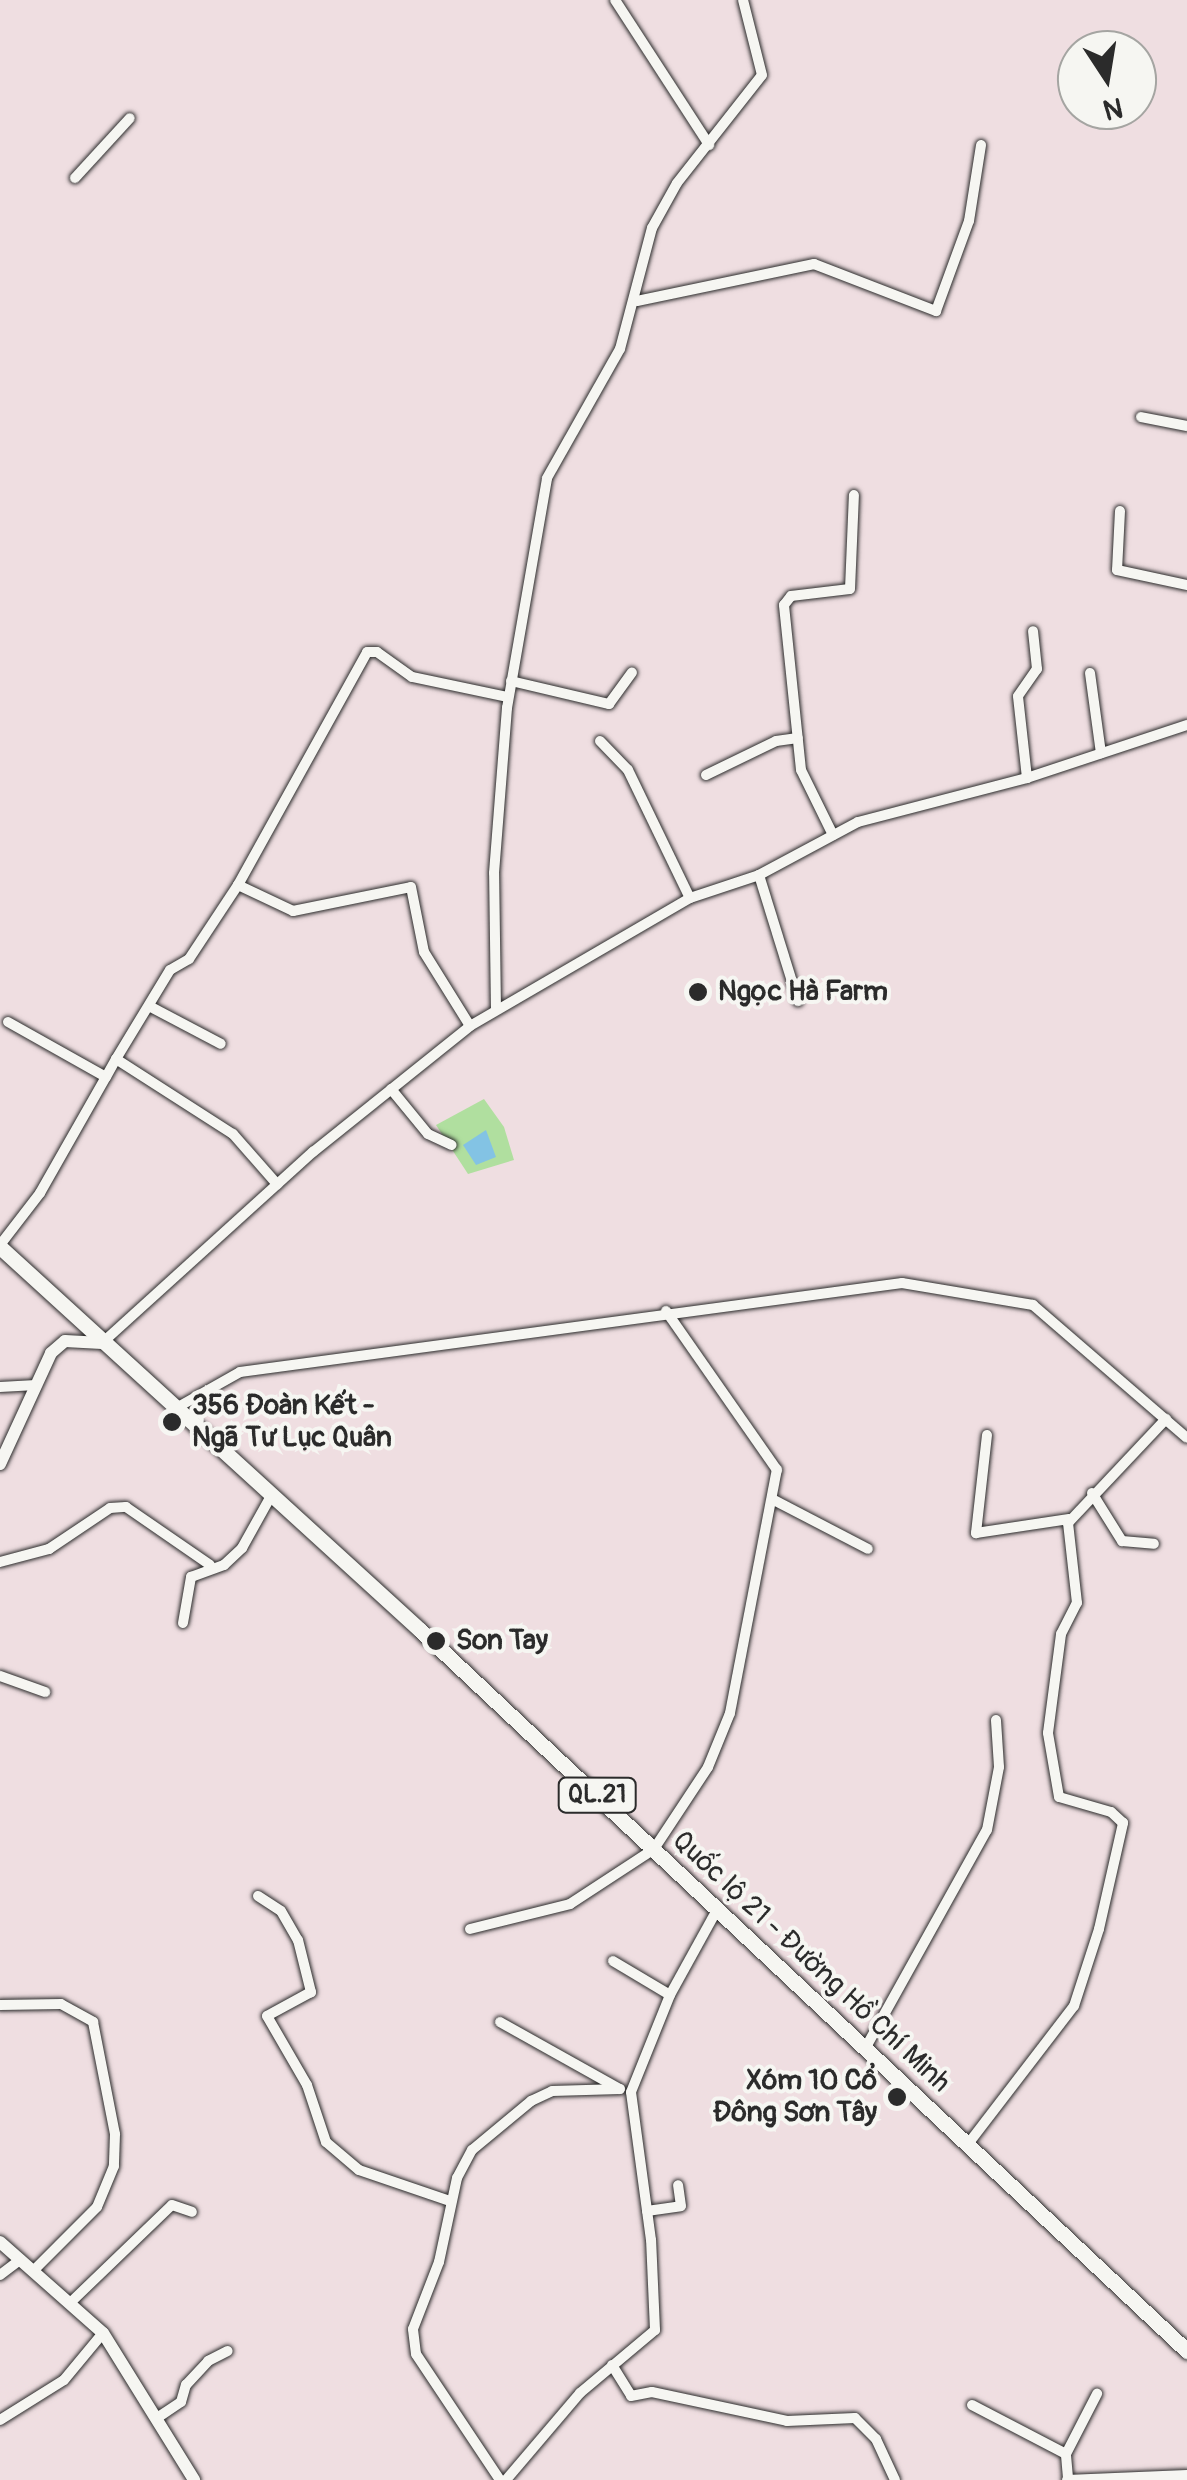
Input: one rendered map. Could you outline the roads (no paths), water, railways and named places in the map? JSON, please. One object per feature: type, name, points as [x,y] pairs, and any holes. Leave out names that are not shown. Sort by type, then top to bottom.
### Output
[{"type":"highway","name":"Quốc lộ 21 - Đường Hồ Chí Minh","points":[[0,1246],[718,1908],[1187,2350]]},
{"type":"street","points":[[615,0],[709,145]]},
{"type":"street","points":[[496,1010],[494,873],[508,697],[547,478],[593,404],[637,301],[652,228],[762,76],[743,0]]},
{"type":"street","points":[[75,178],[130,118]]},
{"type":"street","points":[[637,301],[814,264],[936,311],[969,221],[981,146]]},
{"type":"street","points":[[1142,418],[1187,426]]},
{"type":"street","points":[[833,834],[802,770],[784,603],[850,589],[854,495]]},
{"type":"street","points":[[1120,511],[1117,570],[1187,585]]},
{"type":"street","points":[[1027,778],[1018,696],[1037,669],[1033,631]]},
{"type":"street","points":[[0,1246],[40,1192],[149,1006],[238,885],[367,652],[376,652],[412,676],[508,697]]},
{"type":"street","points":[[510,681],[609,704],[632,672]]},
{"type":"street","points":[[1090,673],[1102,753]]},
{"type":"street","points":[[0,1464],[50,1353],[65,1341],[102,1343],[277,1184],[470,1026],[690,898],[759,874],[833,834],[1027,778],[1187,725]]},
{"type":"street","points":[[706,775],[776,740],[798,738]]},
{"type":"street","points":[[600,740],[628,770],[690,898]]},
{"type":"street","points":[[759,874],[798,1001]]},
{"type":"street","points":[[238,885],[294,911],[411,886],[424,952],[470,1026]]},
{"type":"street","points":[[149,1006],[221,1044]]},
{"type":"street","points":[[8,1022],[106,1078]]},
{"type":"street","points":[[116,1059],[233,1134],[277,1184]]},
{"type":"street","points":[[391,1089],[428,1134],[452,1145]]},
{"type":"street","points":[[178,1407],[240,1372],[666,1311],[902,1283],[1033,1305],[1187,1438]]},
{"type":"street","points":[[470,1929],[570,1904],[654,1849],[708,1767],[725,1727],[777,1470],[666,1311]]},
{"type":"street","points":[[0,1387],[36,1386]]},
{"type":"street","points":[[987,1435],[976,1533],[1069,1519],[1166,1420]]},
{"type":"street","points":[[183,1623],[190,1576],[210,1565],[224,1564],[242,1548],[272,1494]]},
{"type":"street","points":[[1092,1494],[1122,1541],[1154,1544]]},
{"type":"street","points":[[772,1499],[868,1549]]},
{"type":"street","points":[[0,1562],[49,1549],[110,1508],[126,1506],[210,1565]]},
{"type":"street","points":[[968,2144],[1074,2006],[1124,1828],[1116,1814],[1063,1800],[1056,1790],[1048,1724],[1062,1634],[1077,1604],[1069,1519]]},
{"type":"street","points":[[0,1676],[46,1692]]},
{"type":"street","points":[[866,2047],[987,1830],[999,1766],[996,1720]]},
{"type":"street","points":[[258,1896],[281,1910],[298,1940],[311,1992],[267,2016],[308,2085],[326,2142],[358,2170],[450,2201]]},
{"type":"street","points":[[625,2091],[552,2091],[531,2101],[472,2150],[450,2201],[438,2262],[413,2328],[416,2354],[503,2480],[612,2365],[655,2330],[647,2210],[625,2091],[670,1994],[718,1908]]},
{"type":"street","points":[[613,1961],[670,1994]]},
{"type":"street","points":[[0,2005],[61,2004],[93,2022],[114,2134],[114,2166],[97,2207],[34,2270]]},
{"type":"street","points":[[500,2022],[625,2091]]},
{"type":"street","points":[[647,2210],[682,2209],[678,2185]]},
{"type":"street","points":[[70,2303],[172,2205],[192,2212]]},
{"type":"street","points":[[0,2242],[103,2334],[194,2480]]},
{"type":"street","points":[[0,2275],[21,2260]]},
{"type":"street","points":[[2,2413],[64,2380],[103,2334]]},
{"type":"street","points":[[156,2418],[181,2402],[188,2382],[208,2361],[228,2351]]},
{"type":"street","points":[[612,2365],[631,2396],[652,2392],[788,2421],[854,2418],[876,2440],[895,2480]]},
{"type":"street","points":[[1098,2394],[1066,2454],[1068,2479],[1187,2475]]},
{"type":"street","points":[[972,2404],[1066,2454]]},
{"type":"water","points":[[486,1130],[496,1157],[476,1165],[463,1145]]},
{"type":"place","name":"Ngọc Hà Farm","points":[[698,992]]},
{"type":"place","name":"356 Đoàn Kết - Ngã Tư Lục Quân","points":[[172,1422]]},
{"type":"place","name":"Son Tay","points":[[436,1641]]},
{"type":"place","name":"Xóm 10 Cổ Đông Sơn Tây","points":[[897,2097]]}]
